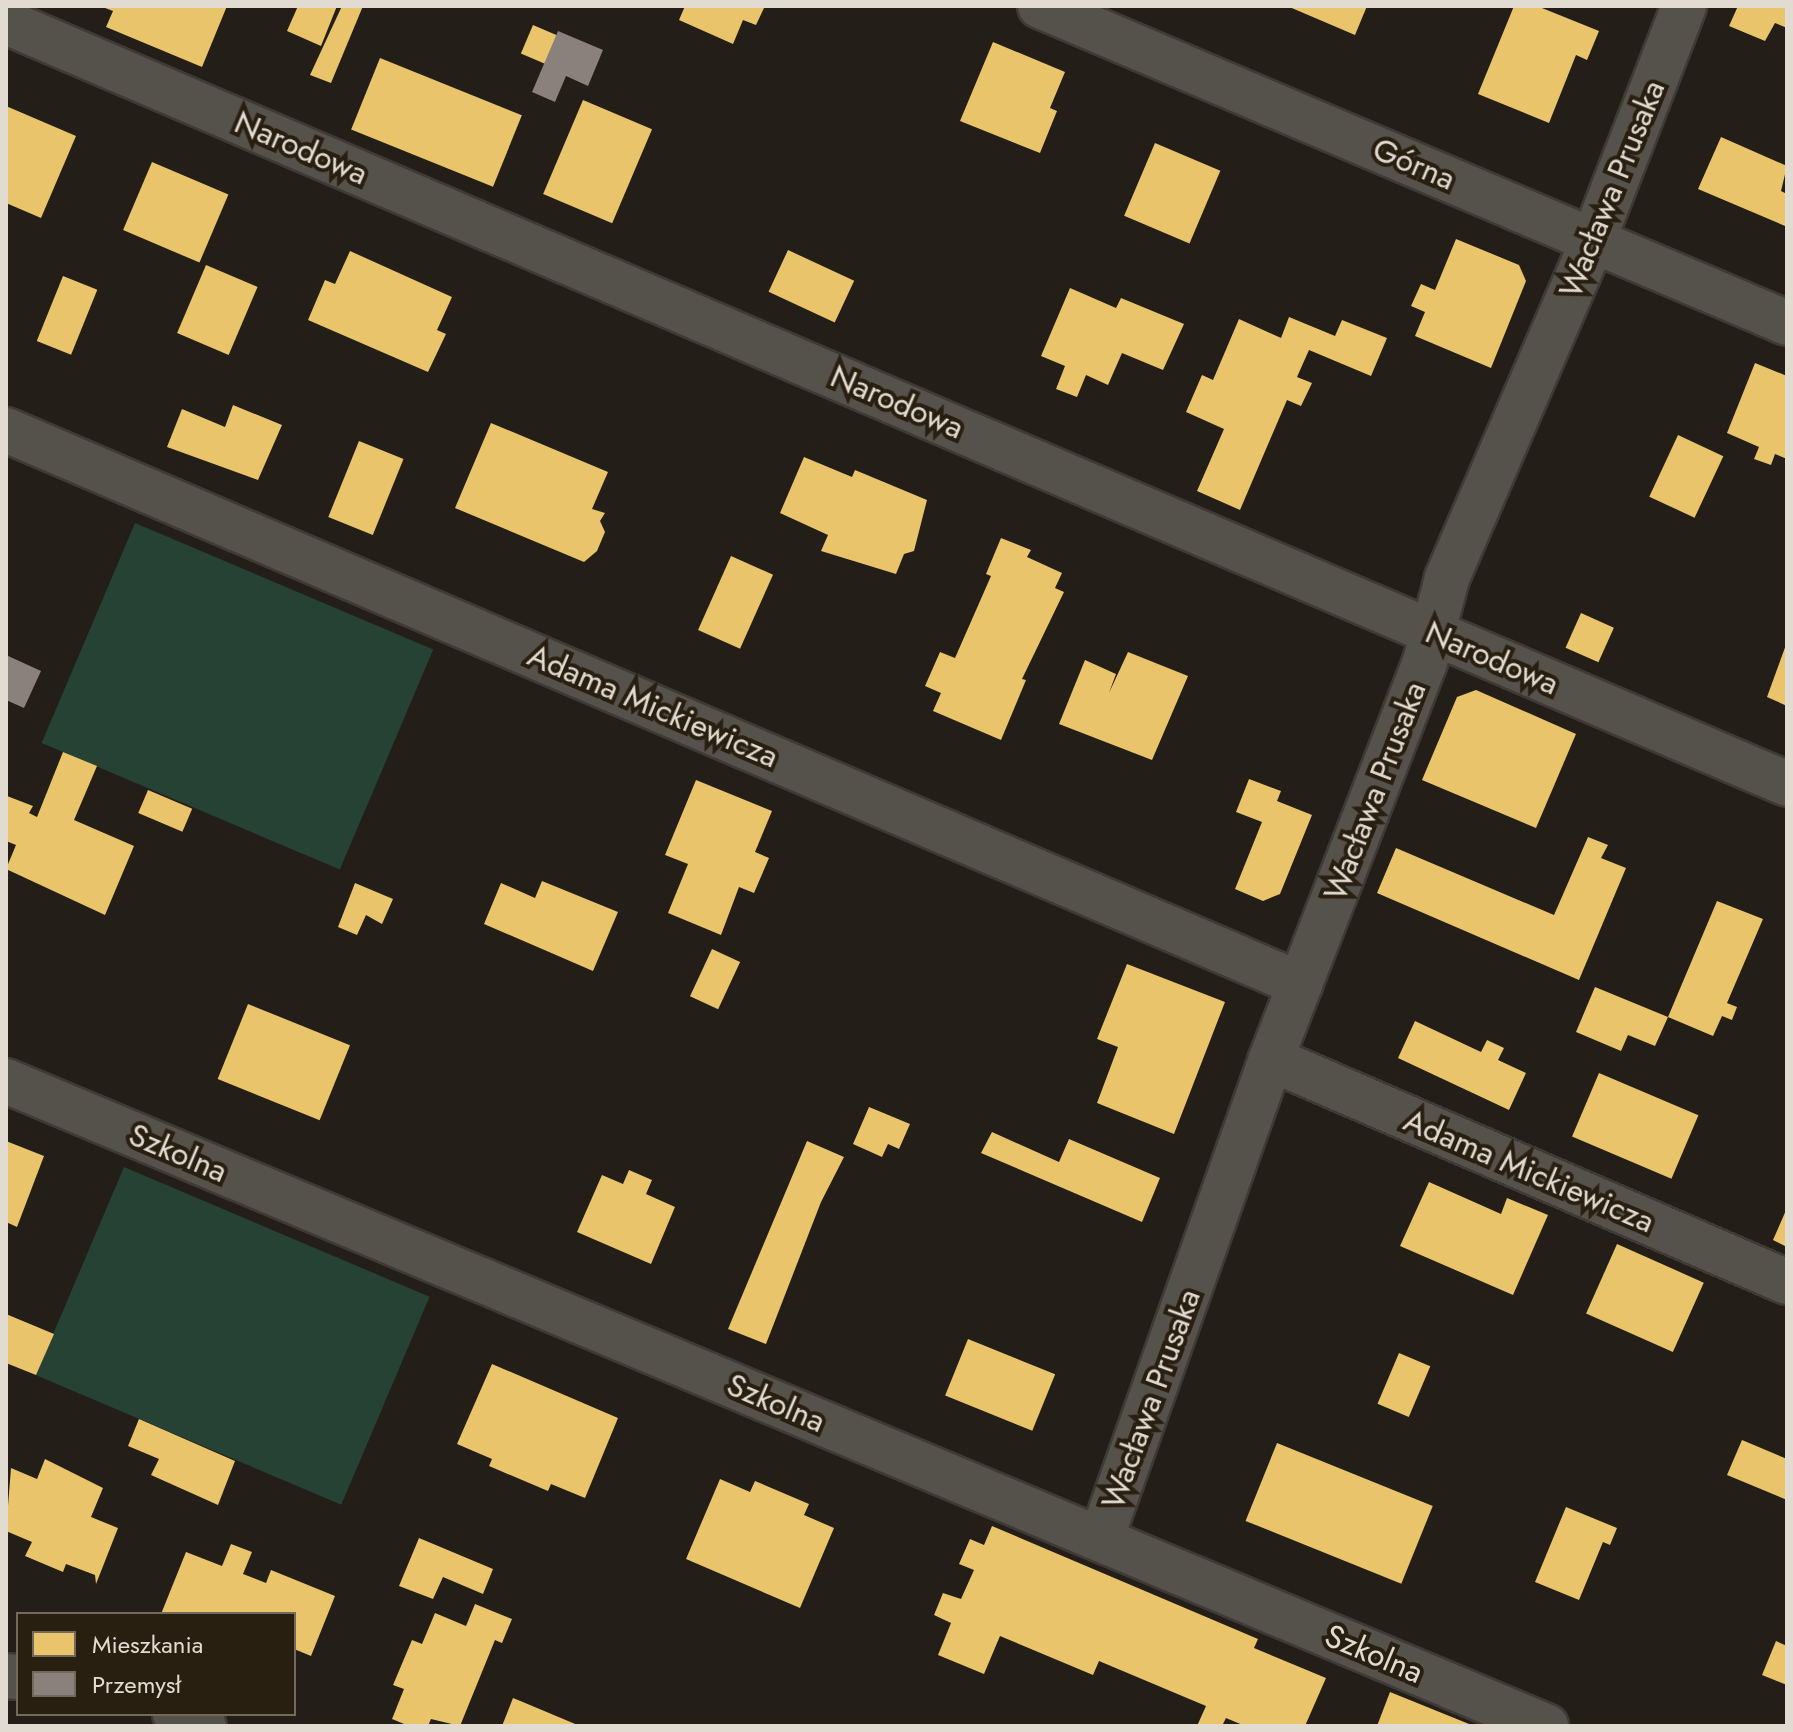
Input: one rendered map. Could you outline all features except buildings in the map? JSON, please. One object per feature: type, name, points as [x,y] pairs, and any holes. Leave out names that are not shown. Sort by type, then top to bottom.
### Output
[{"type":"street","name":"Górna","points":[[1040,6],[1787,323]]},
{"type":"street","name":"Wacława Prusaka","points":[[1101,1539],[1271,1059],[1425,662],[1447,578],[1593,241],[1684,6]]},
{"type":"street","name":"Narodowa","points":[[6,22],[1787,784]]},
{"type":"street","name":"Adama Mickiewicza","points":[[6,430],[1300,984]]},
{"type":"street","name":"Adama Mickiewicza","points":[[1271,1059],[1787,1282]]},
{"type":"street","name":"Szkolna","points":[[6,1081],[1546,1726]]},
{"type":"street","points":[[180,1716],[204,1726]]},
{"type":"green space","points":[[135,523],[433,650],[340,870],[42,743]]},
{"type":"green space","points":[[124,1167],[430,1297],[341,1505],[36,1375]]}]
